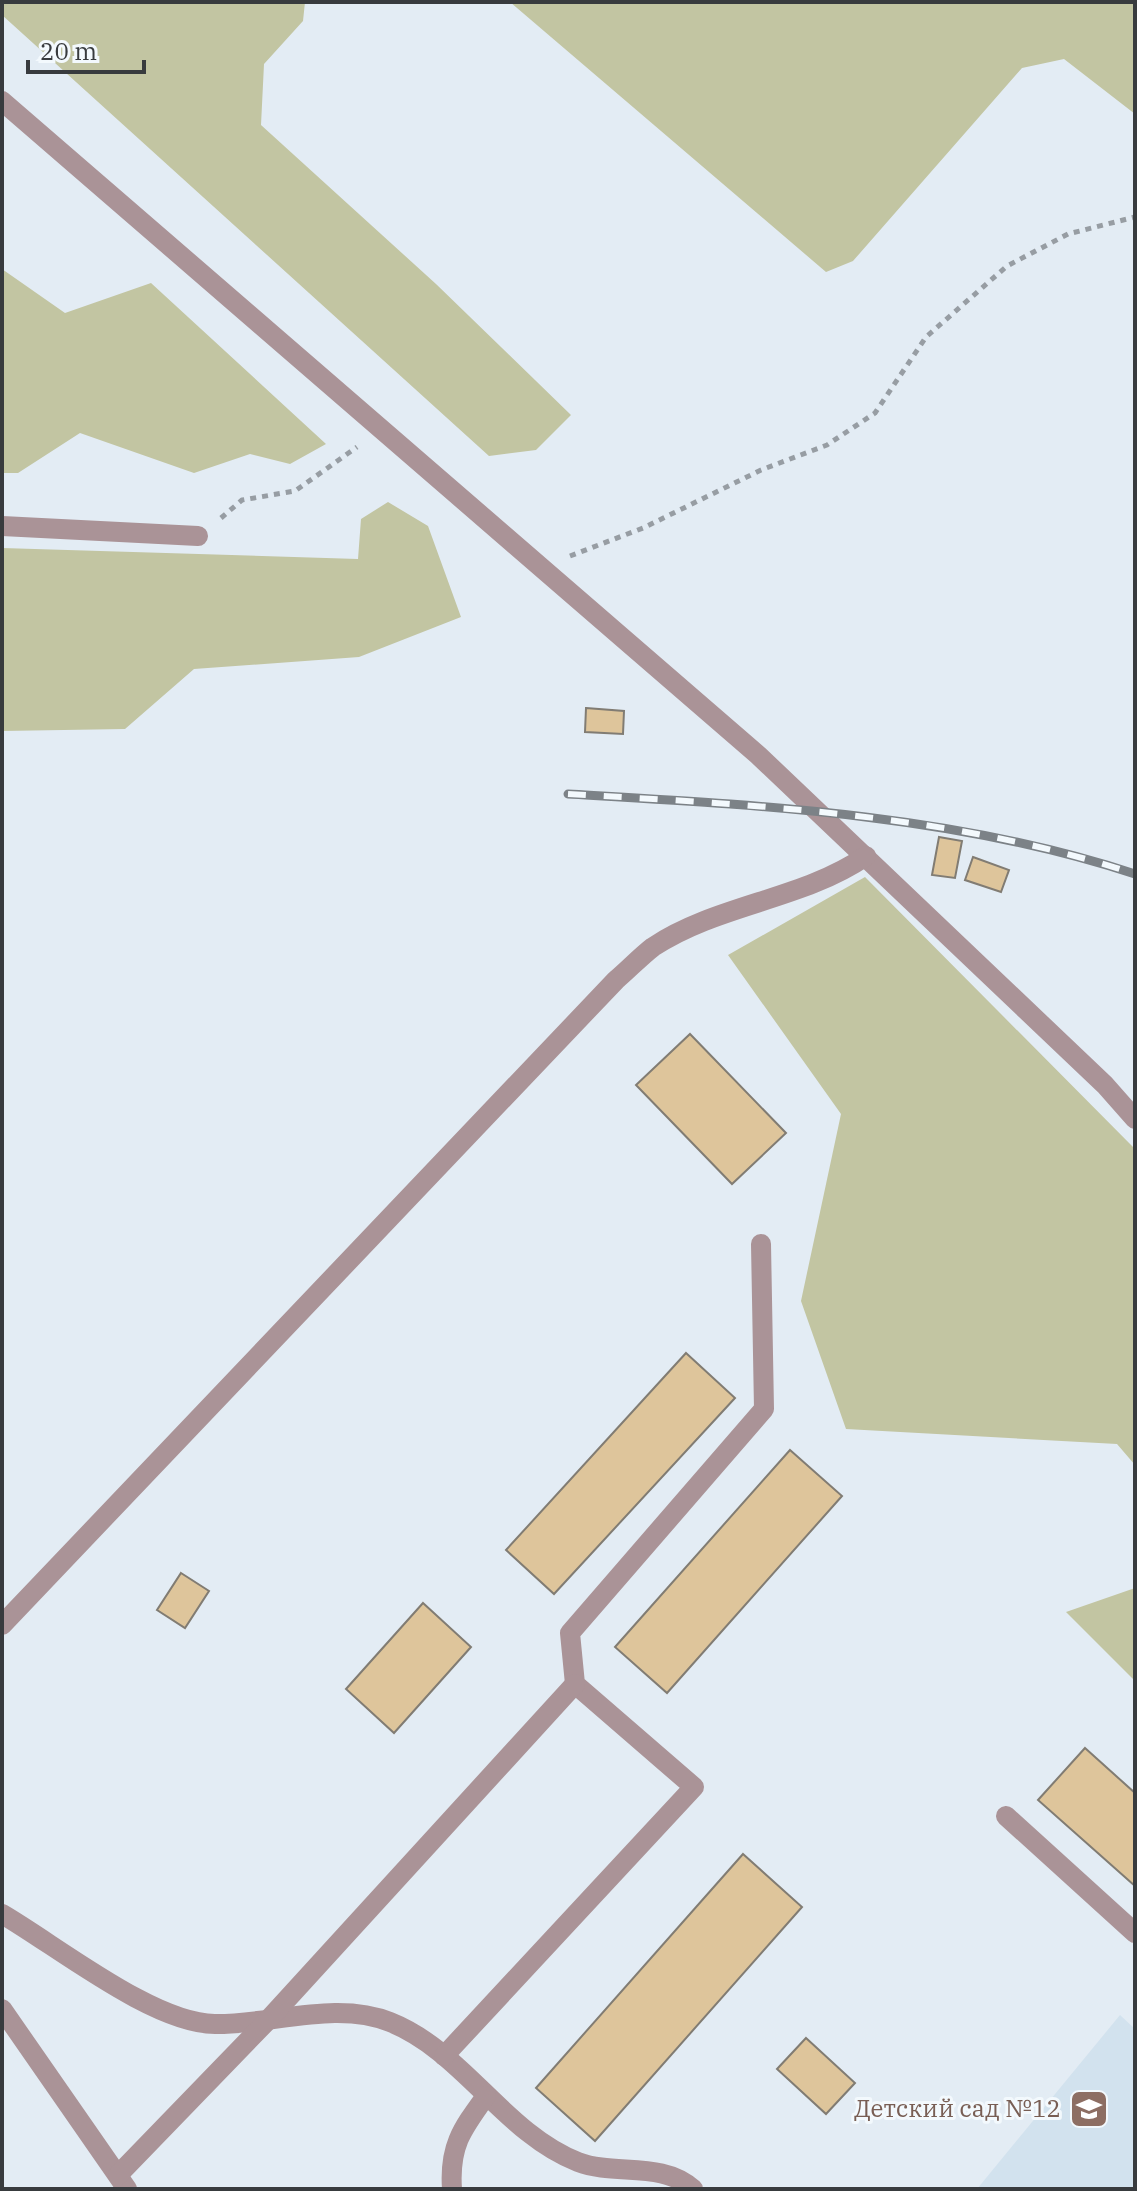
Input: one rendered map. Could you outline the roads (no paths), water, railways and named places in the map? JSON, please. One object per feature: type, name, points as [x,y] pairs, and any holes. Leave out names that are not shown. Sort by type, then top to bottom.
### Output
[{"type":"street","points":[[2,101],[377,429],[758,755],[1105,1085],[1135,1119]]},
{"type":"street","points":[[2,526],[198,536]]},
{"type":"street","points":[[2,1625],[616,980],[653,948],[691,927],[840,873],[866,856]]},
{"type":"street","points":[[1105,1085],[1135,1099]]},
{"type":"street","points":[[444,2056],[694,1787],[575,1684],[570,1633],[764,1409],[761,1244]]},
{"type":"street","points":[[2,2009],[123,2182],[575,1684]]},
{"type":"street","points":[[1006,1816],[1135,1933]]},
{"type":"street","points":[[2,1914],[176,2018],[213,2024],[356,2013],[398,2026],[444,2056],[486,2096],[550,2148],[580,2163],[679,2176],[693,2189]]},
{"type":"street","points":[[452,2189],[450,2163],[460,2132],[486,2096]]},
{"type":"railway","points":[[568,794],[783,808],[926,825],[1066,854],[1135,874]]},
{"type":"place","name":"Детский сад №12","points":[[1089,2109]]}]
